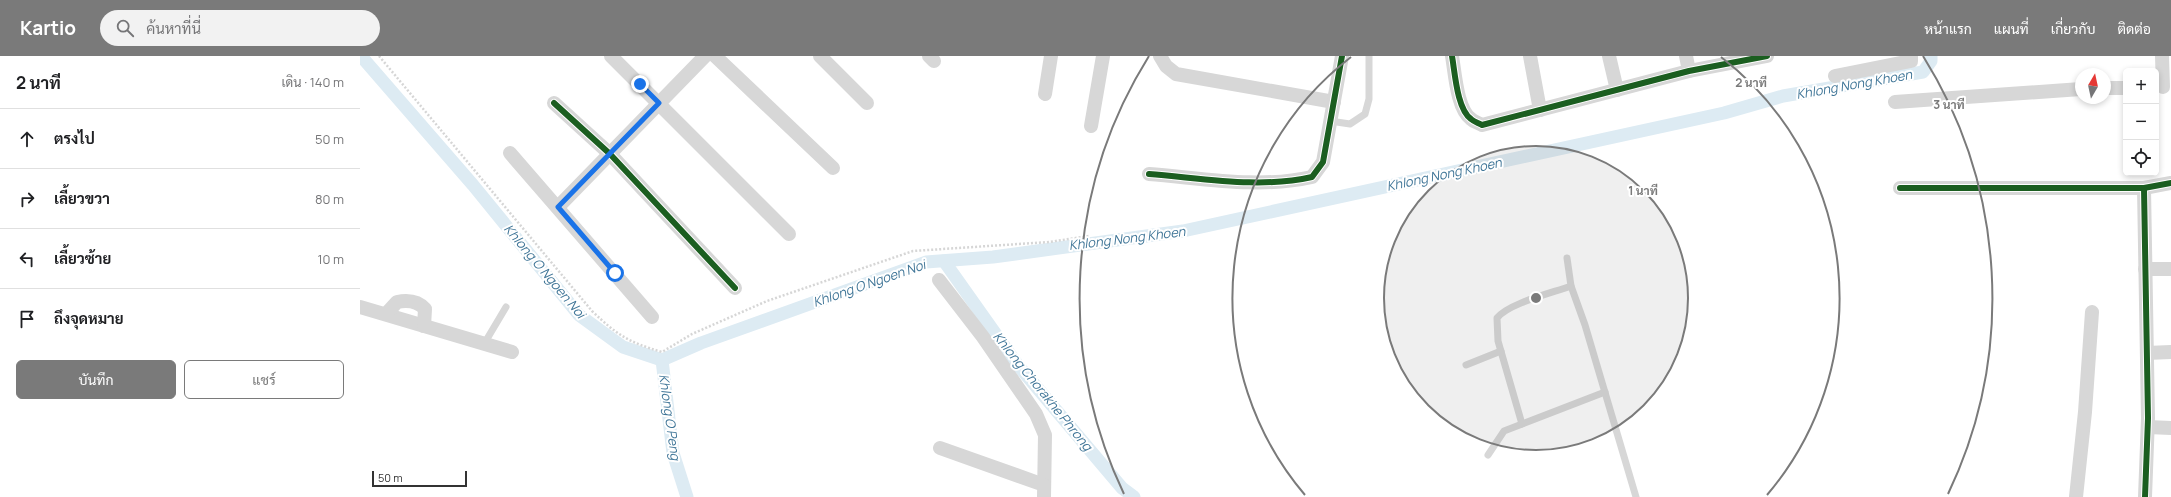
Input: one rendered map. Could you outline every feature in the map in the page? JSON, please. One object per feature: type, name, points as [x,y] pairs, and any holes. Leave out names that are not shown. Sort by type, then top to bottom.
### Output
[{"type":"street","points":[[611,56],[789,234]]},
{"type":"street","points":[[558,207],[705,56]]},
{"type":"street","points":[[715,56],[833,168]]},
{"type":"street","points":[[820,56],[867,103]]},
{"type":"street","points":[[1045,94],[1051,56]]},
{"type":"street","points":[[1091,126],[1103,56]]},
{"type":"street","points":[[1160,56],[1166,66],[1176,74],[1334,102]]},
{"type":"street","points":[[1149,174],[1237,181],[1279,182],[1312,177],[1323,162],[1342,56]]},
{"type":"street","points":[[1452,56],[1460,100],[1464,111],[1471,119],[1482,124],[1689,71],[1760,57]]},
{"type":"street","points":[[1530,56],[1540,110]]},
{"type":"street","points":[[1609,56],[1617,90]]},
{"type":"street","points":[[1686,56],[1689,71]]},
{"type":"street","points":[[1835,76],[1910,61],[1911,56]]},
{"type":"street","points":[[2162,56],[2163,87]]},
{"type":"street","points":[[2111,88],[2123,88]]},
{"type":"street","points":[[1895,102],[2075,89]]},
{"type":"street","points":[[554,103],[610,154],[735,288]]},
{"type":"street","points":[[510,153],[652,317]]},
{"type":"street","points":[[1900,188],[2144,188],[2171,183]]},
{"type":"street","points":[[2144,188],[2148,427],[2146,497]]},
{"type":"street","points":[[2145,269],[2171,269]]},
{"type":"street","points":[[939,280],[983,337],[1036,414],[1045,435],[1044,491],[940,448]]},
{"type":"street","points":[[386,314],[397,302],[413,302],[420,304],[425,309],[424,326]]},
{"type":"street","points":[[360,307],[512,352]]},
{"type":"street","points":[[2076,497],[2085,412],[2092,312]]},
{"type":"street","points":[[2147,353],[2171,352]]},
{"type":"street","points":[[2148,427],[2171,428]]},
{"type":"lane","points":[[1330,121],[1350,124],[1365,114],[1369,99],[1369,56]]},
{"type":"lane","points":[[1567,258],[1571,286],[1605,392],[1636,497]]},
{"type":"lane","points":[[1522,424],[1501,351],[1496,326],[1497,318],[1500,313],[1571,286]]},
{"type":"lane","points":[[484,344],[506,307]]},
{"type":"lane","points":[[1466,365],[1501,351]]},
{"type":"lane","points":[[1488,455],[1504,431],[1605,392]]},
{"type":"path","points":[[379,56],[592,311],[612,331],[635,344],[662,352],[692,334],[767,301],[913,250],[1049,242],[1089,236]]},
{"type":"waterway","name":"Khlong Nong Khoen","points":[[361,56],[473,185],[579,315],[623,347],[662,360],[701,343],[926,262],[993,257],[1183,231],[1724,113],[1783,96],[1923,72],[1931,61],[1931,56]]},
{"type":"waterway","name":"Khlong Chorakhe Phrong","points":[[944,261],[1017,364],[1122,488],[1134,497]]},
{"type":"waterway","name":"Khlong O Peng","points":[[662,360],[673,453],[687,497]]},
{"type":"cycle path","points":[[1149,174],[1230,182],[1272,182],[1312,177],[1323,162],[1342,56]]},
{"type":"cycle path","points":[[1452,56],[1457,90],[1466,114],[1471,119],[1482,125],[1689,71],[1767,56]]},
{"type":"cycle path","points":[[554,103],[610,154],[735,288]]},
{"type":"cycle path","points":[[1900,188],[2144,188],[2171,183]]},
{"type":"cycle path","points":[[2144,188],[2148,418],[2145,497]]},
{"type":"route","points":[[615,273],[558,207],[659,103],[640,84]]},
{"type":"water label","name":"Khlong O Ngoen Noi","points":[[545,271]]},
{"type":"water label","name":"Khlong O Ngoen Noi","points":[[869,283]]}]
